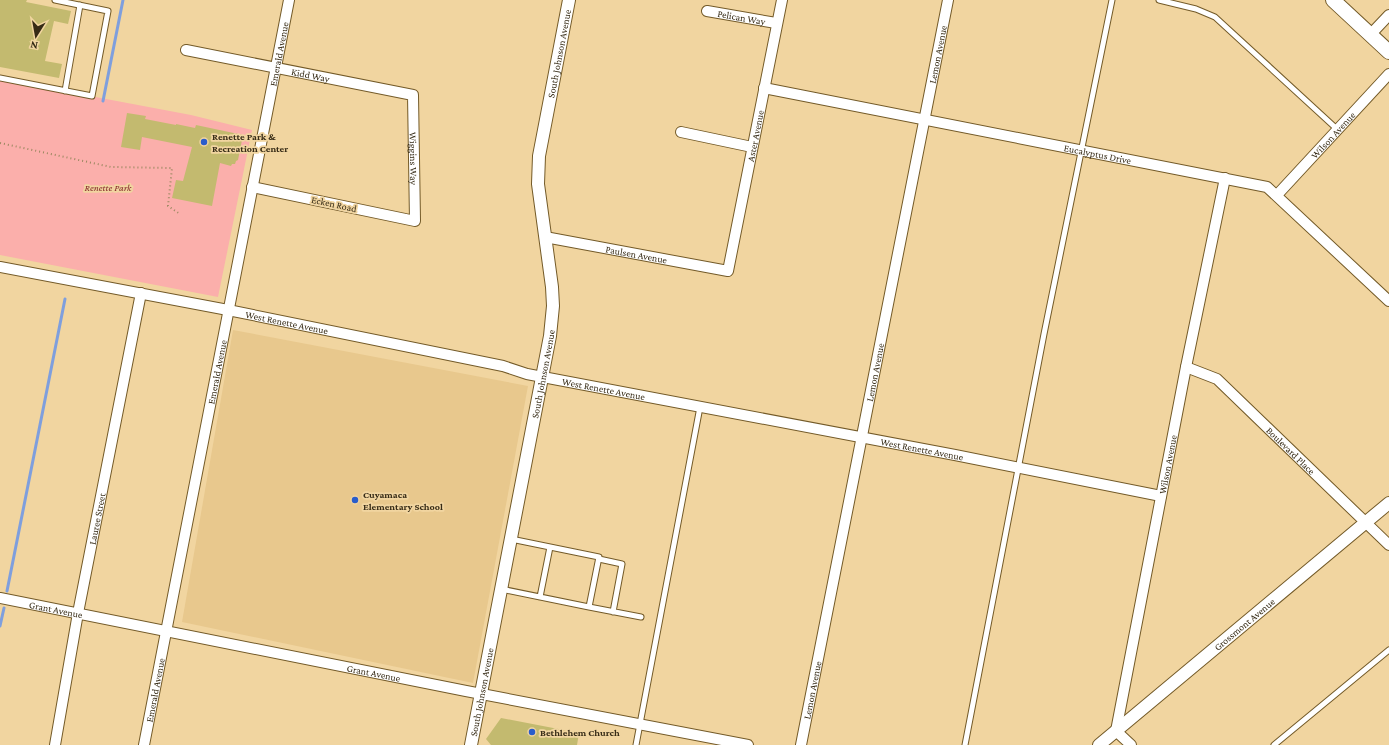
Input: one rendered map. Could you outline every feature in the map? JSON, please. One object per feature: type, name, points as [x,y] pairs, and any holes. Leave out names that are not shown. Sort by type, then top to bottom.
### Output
[{"type":"main road","points":[[1333,0],[1389,52]]},
{"type":"street","name":"Emerald Avenue","points":[[144,745],[289,0]]},
{"type":"street","name":"South Johnson Avenue","points":[[471,745],[550,336],[553,306],[538,184],[540,156],[569,0]]},
{"type":"street","name":"Aster Avenue","points":[[728,271],[776,23],[782,0]]},
{"type":"street","name":"Lemon Avenue","points":[[801,745],[948,0]]},
{"type":"street","name":"Pelican Way","points":[[707,11],[776,23]]},
{"type":"street","points":[[1370,35],[1389,15]]},
{"type":"street","name":"Kidd Way","points":[[186,50],[412,95]]},
{"type":"street","name":"Wilson Avenue","points":[[1277,196],[1389,74]]},
{"type":"street","name":"Eucalyptus Drive","points":[[764,88],[1267,187],[1389,301]]},
{"type":"street","name":"Wiggins Way","points":[[412,95],[415,221]]},
{"type":"street","points":[[682,132],[752,147]]},
{"type":"street","name":"Wilson Avenue","points":[[1116,731],[1186,367],[1225,178]]},
{"type":"street","name":"Ecken Road","points":[[252,188],[415,221]]},
{"type":"street","name":"Paulsen Avenue","points":[[545,237],[728,271]]},
{"type":"street","name":"West Renette Avenue","points":[[0,267],[228,310],[503,366],[527,374],[1161,496]]},
{"type":"street","name":"Lauree Street","points":[[54,745],[78,613],[141,293]]},
{"type":"street","name":"Boulevard Place","points":[[1186,367],[1216,379],[1389,545]]},
{"type":"street","name":"Grossmont Avenue","points":[[1099,745],[1389,503]]},
{"type":"street","name":"Grant Avenue","points":[[0,598],[481,694],[748,745]]},
{"type":"street","points":[[1116,731],[1131,745]]},
{"type":"lane","points":[[0,78],[92,96],[108,10],[55,0]]},
{"type":"lane","points":[[966,745],[1081,150],[1112,0]]},
{"type":"lane","points":[[1159,0],[1196,9],[1215,17],[1338,130]]},
{"type":"lane","points":[[65,91],[80,5]]},
{"type":"lane","points":[[636,745],[700,407]]},
{"type":"lane","points":[[511,539],[599,557],[599,559],[622,564],[613,612]]},
{"type":"lane","points":[[540,597],[550,546]]},
{"type":"lane","points":[[590,607],[599,559]]},
{"type":"lane","points":[[501,589],[641,618]]},
{"type":"lane","points":[[1274,745],[1389,650]]},
{"type":"path","points":[[0,143],[111,167],[172,168],[168,206],[180,214]]},
{"type":"shaded area","name":"Cuyamaca Elementary School","points":[[233,330],[528,386],[473,683],[182,622]]},
{"type":"green space","name":"Renette Park","points":[[0,79],[191,115],[252,130],[218,297],[0,255]]},
{"type":"building","points":[[0,0],[27,0],[26,2],[71,11],[68,24],[54,21],[45,61],[62,64],[59,78],[0,67]]},
{"type":"building","name":"Renette Park & Recreation Center","points":[[127,113],[146,116],[145,119],[176,125],[195,128],[196,125],[243,135],[238,160],[235,164],[232,164],[231,166],[220,163],[212,206],[172,198],[176,180],[183,181],[192,147],[142,137],[140,150],[121,147]]},
{"type":"building","name":"Bethlehem Church","points":[[501,718],[579,733],[577,745],[491,745],[486,739]]},
{"type":"waterway","points":[[103,101],[123,0]]},
{"type":"waterway","points":[[7,591],[65,299]]},
{"type":"waterway","points":[[0,626],[4,608]]},
{"type":"place","name":"Renette Park & Recreation Center","points":[[204,142]]},
{"type":"place","name":"Cuyamaca Elementary School","points":[[355,500]]},
{"type":"place","name":"Bethlehem Church","points":[[532,732]]}]
